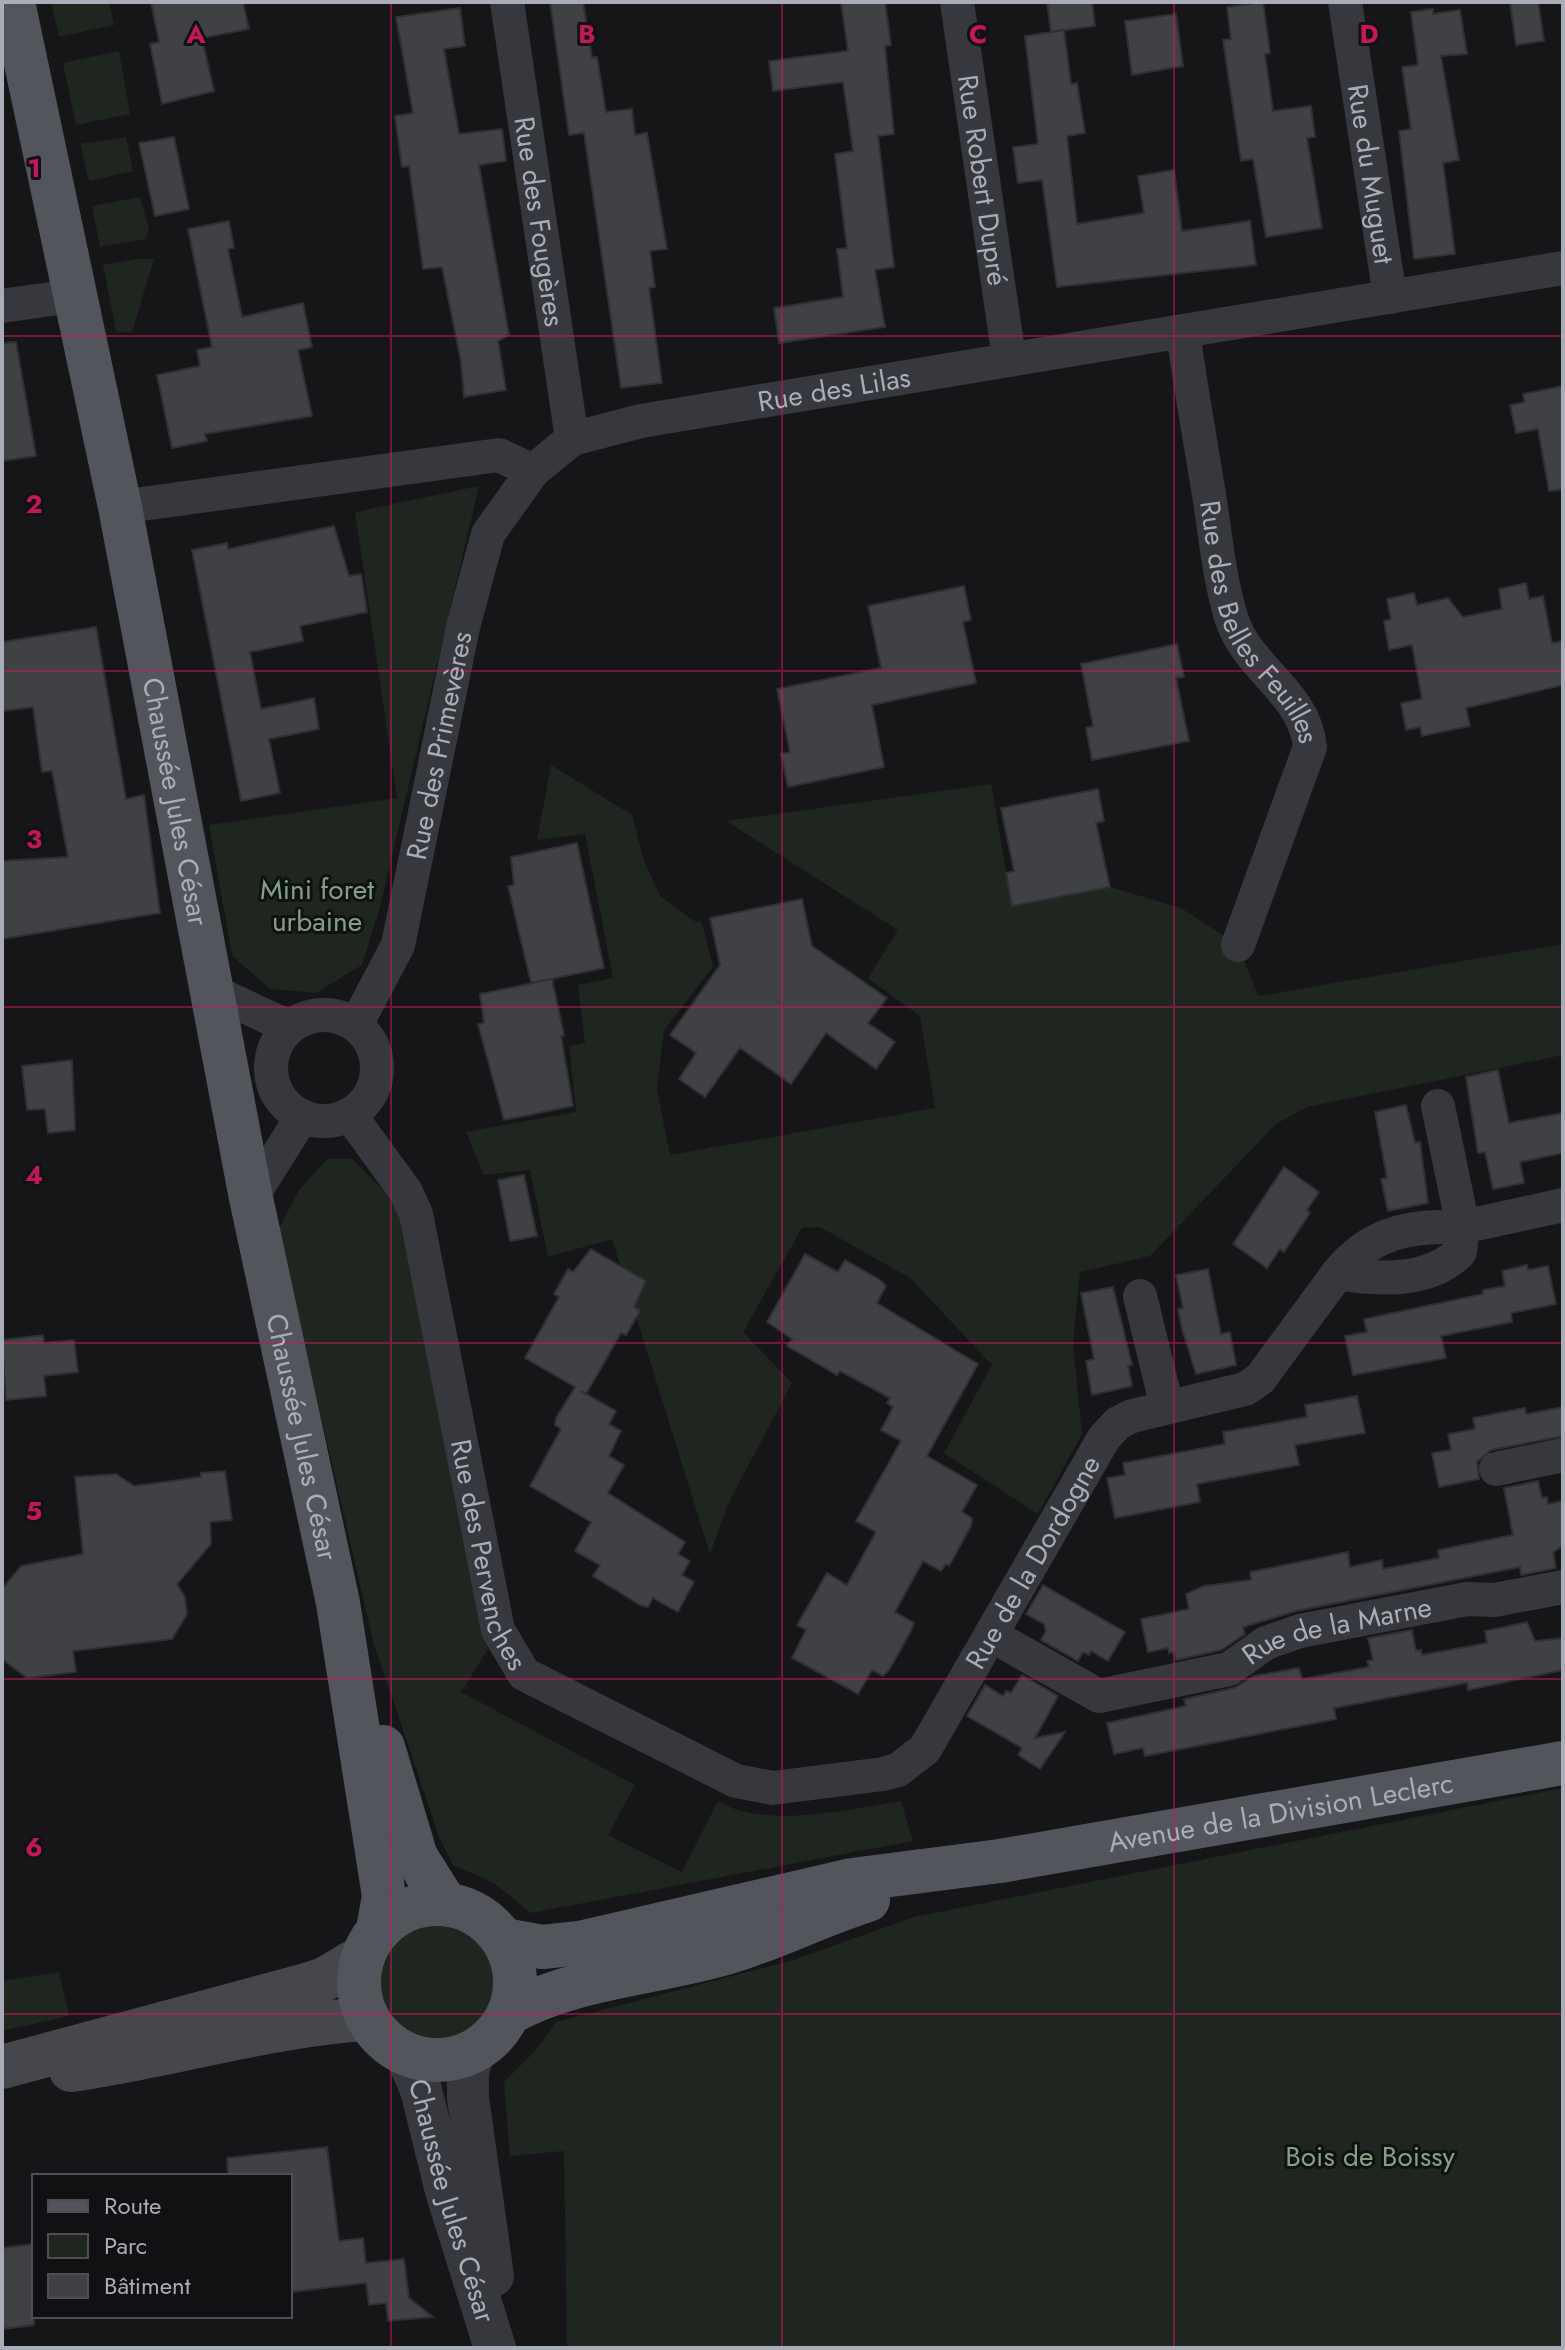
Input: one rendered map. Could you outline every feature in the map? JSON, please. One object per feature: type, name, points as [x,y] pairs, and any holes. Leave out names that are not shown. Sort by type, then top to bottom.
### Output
[{"type":"main road","name":"Chaussée Jules César","points":[[13,2],[120,507],[251,1198],[338,1603],[384,1896],[370,1943]]},
{"type":"main road","name":"Chaussée Jules César","points":[[338,1603],[416,1857],[445,1903]]},
{"type":"main road","name":"Avenue de la Division Leclerc","points":[[504,1940],[531,1947],[556,1947],[723,1912],[852,1880],[1000,1861],[1563,1763]]},
{"type":"main road","name":"Avenue de la Division Leclerc","points":[[509,2013],[531,2001],[575,1987],[727,1953],[861,1902],[1000,1861]]},
{"type":"main road","points":[[2,2067],[306,1985],[346,1968],[370,1943],[406,1909],[445,1903],[478,1915],[504,1940],[515,1976],[509,2013],[488,2041],[474,2051],[443,2060],[406,2054],[386,2041],[368,2019],[359,1989],[370,1943]]},
{"type":"main road","points":[[2,2079],[137,2061],[309,2026],[368,2019]]},
{"type":"street","name":"Rue des Fougères","points":[[507,2],[572,439]]},
{"type":"street","name":"Rue Robert Dupré","points":[[957,2],[1009,358]]},
{"type":"street","name":"Rue du Muguet","points":[[1345,2],[1390,297]]},
{"type":"street","name":"Rue des Lilas","points":[[533,471],[572,439],[641,421],[1563,268]]},
{"type":"street","points":[[2,306],[73,296]]},
{"type":"street","name":"Rue des Belles Feuilles","points":[[1183,333],[1218,556],[1233,624],[1256,658],[1299,708],[1308,726],[1310,747],[1238,945]]},
{"type":"street","points":[[120,507],[499,455],[533,471]]},
{"type":"street","name":"Rue des Primevères","points":[[356,1025],[398,945],[463,627],[488,534],[533,471]]},
{"type":"street","points":[[214,992],[289,1027]]},
{"type":"street","points":[[330,1014],[356,1025],[374,1050],[377,1064],[371,1094],[350,1115],[326,1122],[302,1117],[287,1107],[271,1076],[271,1058],[278,1041],[289,1027],[315,1015],[330,1014]]},
{"type":"street","points":[[1438,1106],[1463,1227],[1563,1205]]},
{"type":"street","name":"Rue des Pervenches","points":[[350,1115],[406,1192],[416,1214],[498,1630],[524,1674],[736,1781],[773,1788],[883,1774],[898,1770],[925,1749]]},
{"type":"street","points":[[251,1198],[302,1117]]},
{"type":"street","name":"Rue de la Dordogne","points":[[925,1749],[1104,1438],[1118,1423],[1132,1416],[1245,1389],[1260,1379],[1338,1273],[1379,1280],[1436,1269],[1460,1252],[1463,1227]]},
{"type":"street","points":[[1140,1296],[1167,1407]]},
{"type":"street","points":[[1496,1469],[1563,1455]]},
{"type":"street","name":"Rue de la Marne","points":[[991,1635],[1099,1696],[1229,1669],[1266,1643],[1300,1631],[1467,1599],[1494,1600],[1563,1587]]},
{"type":"street","name":"Chaussée Jules César","points":[[474,2051],[468,2072],[468,2098],[504,2348]]},
{"type":"street","name":"Chaussée Jules César","points":[[406,2054],[421,2090],[446,2191],[495,2348]]},
{"type":"green space","points":[[51,2],[109,2],[114,25],[59,37]]},
{"type":"green space","points":[[119,51],[130,114],[76,125],[63,63]]},
{"type":"green space","points":[[126,137],[133,171],[89,181],[80,144]]},
{"type":"green space","points":[[140,197],[149,229],[146,239],[100,247],[92,206]]},
{"type":"green space","points":[[154,259],[132,332],[116,332],[103,265]]},
{"type":"green space","name":"Mini foret urbaine","points":[[479,486],[380,907],[362,965],[316,993],[270,989],[232,956],[209,825],[397,798],[355,512]]},
{"type":"green space","points":[[551,765],[632,815],[644,861],[661,897],[696,922],[701,920],[713,967],[664,1030],[657,1089],[670,1155],[935,1108],[920,1016],[868,978],[898,930],[726,821],[991,784],[1012,906],[1110,887],[1181,908],[1238,945],[1258,996],[1563,944],[1563,1055],[1307,1107],[1276,1124],[1150,1256],[1080,1272],[1073,1343],[1082,1434],[1038,1514],[944,1453],[992,1365],[910,1278],[820,1227],[802,1228],[743,1332],[792,1383],[729,1502],[710,1554],[612,1239],[548,1257],[530,1170],[484,1175],[466,1132],[576,1112],[569,1046],[585,1043],[578,985],[613,978],[585,834],[537,840]]},
{"type":"green space","points":[[327,1159],[352,1159],[397,1204],[491,1644],[461,1692],[635,1785],[608,1835],[682,1872],[718,1801],[737,1810],[782,1816],[901,1801],[913,1841],[531,1913],[494,1883],[453,1865],[439,1837],[373,1641],[278,1230],[299,1190]]},
{"type":"green space","name":"Bois de Boissy","points":[[1563,1788],[1563,2348],[567,2348],[564,2151],[510,2156],[504,2082],[537,2049],[556,2022],[790,1961],[914,1917]]},
{"type":"green space","points":[[438,1922],[461,1927],[481,1940],[494,1960],[499,1983],[494,2006],[481,2026],[461,2039],[438,2044],[415,2039],[395,2026],[382,2006],[377,1983],[382,1960],[395,1940],[415,1927]]},
{"type":"green space","points":[[59,1972],[69,2016],[2,2031],[2,1981]]},
{"type":"building","points":[[151,2],[243,2],[249,29],[202,38],[214,91],[162,104],[150,44],[159,42]]},
{"type":"building","points":[[550,2],[583,2],[592,58],[597,57],[606,112],[632,109],[635,135],[647,133],[667,249],[650,251],[655,287],[649,288],[662,383],[621,388],[584,133],[569,135]]},
{"type":"building","points":[[841,2],[885,2],[891,45],[885,46],[894,134],[878,136],[894,267],[875,270],[885,327],[779,343],[774,308],[843,297],[837,249],[847,248],[835,154],[853,151],[843,82],[773,91],[769,61],[848,51]]},
{"type":"building","points":[[1047,2],[1092,2],[1095,26],[1051,32]]},
{"type":"building","points":[[1263,2],[1270,53],[1265,54],[1273,111],[1311,106],[1315,137],[1307,138],[1322,228],[1266,237],[1253,159],[1241,161],[1223,40],[1231,39],[1227,7]]},
{"type":"building","points":[[1510,2],[1538,2],[1544,41],[1516,45]]},
{"type":"building","points":[[460,8],[465,46],[444,49],[459,134],[502,129],[506,161],[479,165],[509,335],[498,341],[506,390],[464,397],[461,362],[442,267],[423,269],[409,166],[402,167],[395,116],[413,113],[396,17]]},
{"type":"building","points":[[1433,9],[1433,14],[1460,10],[1467,54],[1441,56],[1459,160],[1443,163],[1455,254],[1414,259],[1399,131],[1411,129],[1402,67],[1418,65],[1411,12]]},
{"type":"building","points":[[1176,14],[1183,66],[1132,75],[1125,21]]},
{"type":"building","points":[[1064,30],[1071,84],[1077,83],[1085,133],[1067,136],[1077,224],[1144,213],[1138,176],[1174,170],[1182,231],[1250,221],[1256,265],[1057,287],[1042,180],[1018,183],[1013,147],[1038,144],[1025,36]]},
{"type":"building","points":[[174,137],[189,209],[155,216],[139,143]]},
{"type":"building","points":[[229,221],[234,248],[228,249],[242,317],[303,303],[312,347],[298,350],[312,416],[205,434],[207,441],[172,448],[157,375],[200,366],[197,350],[212,347],[188,229]]},
{"type":"building","points":[[16,342],[36,456],[2,461],[2,343]]},
{"type":"building","points":[[1563,386],[1563,489],[1549,491],[1538,429],[1516,433],[1510,405],[1525,402],[1523,394]]},
{"type":"building","points":[[334,526],[349,576],[361,574],[367,612],[300,626],[303,641],[250,652],[261,709],[314,698],[319,729],[269,739],[280,793],[241,801],[192,550],[227,543],[228,549]]},
{"type":"building","points":[[1526,583],[1529,599],[1543,596],[1552,643],[1563,641],[1563,685],[1466,708],[1470,726],[1422,736],[1420,727],[1406,730],[1401,703],[1422,699],[1412,645],[1389,650],[1384,621],[1391,619],[1387,599],[1414,593],[1417,605],[1448,598],[1463,617],[1502,609],[1499,589]]},
{"type":"building","points":[[964,586],[971,620],[963,622],[976,683],[872,705],[884,767],[788,787],[781,754],[790,752],[777,689],[881,668],[868,606]]},
{"type":"building","points":[[96,627],[126,799],[144,795],[160,913],[2,939],[2,861],[68,857],[52,771],[42,772],[33,707],[2,711],[2,642]]},
{"type":"building","points":[[1177,644],[1184,677],[1176,678],[1189,741],[1092,760],[1086,728],[1093,726],[1081,664]]},
{"type":"building","points":[[1098,789],[1104,821],[1096,823],[1110,887],[1012,906],[1006,873],[1014,871],[1001,808]]},
{"type":"building","points":[[577,843],[604,968],[531,983],[508,886],[514,885],[511,857]]},
{"type":"building","points":[[802,899],[812,946],[887,998],[868,1023],[895,1042],[876,1069],[826,1033],[791,1084],[740,1048],[705,1097],[679,1079],[696,1053],[670,1035],[720,965],[710,918]]},
{"type":"building","points":[[552,979],[564,1035],[561,1036],[573,1106],[504,1120],[478,1024],[484,1023],[480,994]]},
{"type":"building","points":[[72,1060],[75,1130],[48,1133],[45,1109],[27,1110],[22,1066]]},
{"type":"building","points":[[1498,1070],[1509,1123],[1563,1113],[1563,1153],[1520,1162],[1524,1183],[1493,1189],[1485,1152],[1478,1153],[1466,1077]]},
{"type":"building","points":[[1406,1105],[1415,1143],[1420,1142],[1428,1203],[1388,1211],[1381,1179],[1387,1178],[1375,1112]]},
{"type":"building","points":[[1284,1167],[1319,1192],[1307,1210],[1310,1213],[1284,1252],[1280,1249],[1267,1268],[1233,1244]]},
{"type":"building","points":[[524,1175],[537,1236],[510,1241],[498,1180]]},
{"type":"building","points":[[591,1249],[646,1281],[634,1307],[640,1311],[626,1335],[621,1333],[586,1394],[616,1411],[609,1424],[621,1431],[609,1456],[624,1465],[608,1493],[685,1542],[678,1554],[690,1561],[682,1575],[694,1582],[678,1612],[653,1598],[648,1607],[640,1605],[593,1576],[600,1565],[575,1551],[591,1522],[530,1486],[561,1429],[555,1425],[556,1418],[575,1387],[525,1358],[559,1297],[554,1294],[568,1269],[573,1272]]},
{"type":"building","points":[[805,1254],[838,1272],[845,1260],[880,1280],[886,1286],[877,1303],[978,1364],[927,1456],[977,1485],[962,1512],[972,1518],[971,1526],[949,1566],[946,1564],[941,1571],[923,1561],[895,1612],[914,1623],[910,1633],[889,1670],[883,1676],[872,1670],[858,1694],[792,1658],[806,1630],[797,1625],[827,1573],[847,1585],[876,1532],[856,1521],[901,1441],[881,1430],[893,1407],[887,1403],[890,1398],[840,1371],[837,1375],[787,1346],[792,1339],[767,1322]]},
{"type":"building","points":[[1527,1265],[1528,1270],[1548,1266],[1556,1304],[1511,1313],[1512,1322],[1441,1336],[1446,1358],[1353,1375],[1345,1336],[1367,1332],[1364,1319],[1483,1294],[1483,1290],[1505,1286],[1502,1271]]},
{"type":"building","points":[[1208,1269],[1221,1334],[1230,1332],[1236,1365],[1196,1374],[1182,1329],[1178,1309],[1183,1308],[1176,1275]]},
{"type":"building","points":[[1113,1287],[1132,1365],[1128,1366],[1132,1386],[1092,1395],[1086,1361],[1094,1359],[1081,1293]]},
{"type":"building","points":[[43,1335],[44,1343],[74,1340],[78,1372],[44,1376],[46,1396],[6,1400],[2,1340]]},
{"type":"building","points":[[1357,1396],[1365,1433],[1295,1445],[1299,1465],[1197,1484],[1200,1502],[1115,1518],[1107,1478],[1125,1475],[1123,1463],[1225,1444],[1223,1432],[1307,1417],[1305,1405]]},
{"type":"building","points":[[1563,1407],[1563,1436],[1491,1450],[1477,1462],[1479,1479],[1439,1487],[1432,1453],[1451,1450],[1448,1434],[1475,1429],[1473,1418],[1525,1408],[1526,1414]]},
{"type":"building","points":[[225,1471],[232,1520],[210,1522],[211,1544],[177,1584],[185,1597],[187,1614],[172,1639],[73,1651],[76,1672],[27,1678],[2,1659],[2,1589],[21,1566],[83,1554],[75,1477],[116,1474],[134,1486]]},
{"type":"building","points":[[1538,1481],[1542,1498],[1547,1497],[1548,1504],[1563,1501],[1563,1545],[1553,1553],[1556,1568],[1521,1575],[1520,1567],[1296,1611],[1243,1627],[1245,1634],[1221,1650],[1176,1660],[1174,1652],[1169,1653],[1168,1648],[1148,1652],[1141,1619],[1189,1609],[1186,1594],[1204,1586],[1251,1580],[1250,1572],[1348,1552],[1350,1567],[1382,1560],[1383,1569],[1439,1558],[1438,1550],[1513,1535],[1504,1488]]},
{"type":"building","points":[[1043,1585],[1125,1632],[1108,1661],[1091,1651],[1089,1655],[1083,1652],[1078,1661],[1041,1640],[1046,1631],[1044,1624],[1026,1614]]},
{"type":"building","points":[[1527,1622],[1535,1641],[1563,1638],[1563,1670],[1468,1690],[1467,1683],[1334,1708],[1336,1719],[1145,1756],[1143,1748],[1114,1754],[1107,1723],[1186,1706],[1184,1699],[1234,1688],[1254,1676],[1299,1668],[1302,1679],[1369,1667],[1367,1661],[1373,1660],[1368,1638],[1412,1630],[1416,1651],[1421,1650],[1422,1655],[1487,1643],[1485,1631]]},
{"type":"building","points":[[1022,1675],[1058,1696],[1035,1738],[1065,1732],[1040,1769],[1018,1755],[1022,1748],[967,1716],[985,1685],[1003,1696],[1006,1691],[1011,1693]]},
{"type":"building","points":[[327,2147],[339,2241],[363,2238],[366,2263],[404,2259],[409,2298],[433,2317],[388,2321],[386,2303],[369,2305],[366,2283],[292,2292],[292,2174],[228,2174],[227,2158]]},
{"type":"building","points":[[32,2244],[34,2325],[2,2329],[2,2248]]}]
